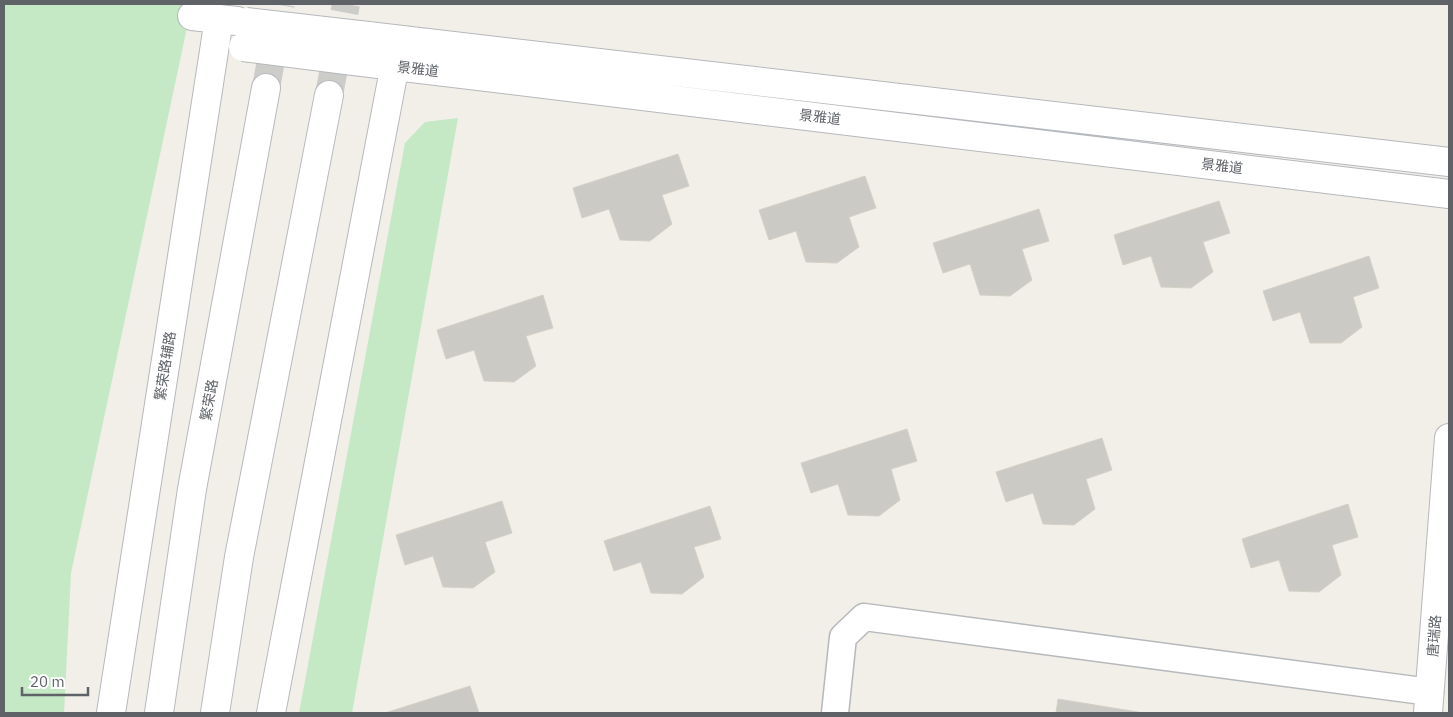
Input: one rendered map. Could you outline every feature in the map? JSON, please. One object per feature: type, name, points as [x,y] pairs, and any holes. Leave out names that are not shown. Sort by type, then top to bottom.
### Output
[{"type":"street","name":"景雅道","points":[[204,30],[245,35],[362,62],[1449,194]]},
{"type":"street","name":"繁荣路辅路","points":[[111,713],[204,30]]},
{"type":"street","name":"景雅道","points":[[245,35],[368,36],[1449,162]]},
{"type":"street","points":[[271,713],[400,40]]},
{"type":"street","name":"繁荣路","points":[[158,713],[192,489],[266,88]]},
{"type":"street","points":[[215,713],[239,557],[329,95]]},
{"type":"street","name":"唐瑞路","points":[[1429,703],[1449,438]]},
{"type":"street","points":[[835,713],[843,637],[864,617],[1429,703]]},
{"type":"green space","points":[[4,4],[192,4],[71,573],[64,713],[4,713]]},
{"type":"green space","points":[[458,118],[352,713],[299,713],[405,143],[425,122]]},
{"type":"building","points":[[678,154],[689,186],[662,195],[672,224],[650,241],[620,240],[609,209],[582,218],[573,188]]},
{"type":"building","points":[[865,176],[876,208],[849,217],[859,247],[837,263],[806,262],[796,231],[769,240],[759,210]]},
{"type":"building","points":[[1219,201],[1230,233],[1203,242],[1213,272],[1191,288],[1161,287],[1151,256],[1123,265],[1114,235]]},
{"type":"building","points":[[1039,209],[1049,241],[1022,249],[1032,280],[1010,296],[980,295],[970,264],[943,273],[933,243]]},
{"type":"building","points":[[1369,256],[1379,288],[1353,297],[1362,327],[1341,343],[1310,343],[1300,312],[1273,321],[1263,291]]},
{"type":"building","points":[[543,295],[553,328],[526,336],[536,366],[514,382],[484,381],[474,350],[446,359],[437,330]]},
{"type":"building","points":[[907,429],[917,461],[891,469],[900,500],[879,516],[848,515],[838,484],[811,493],[801,463]]},
{"type":"building","points":[[1102,438],[1112,470],[1086,479],[1095,509],[1074,525],[1043,524],[1033,493],[1006,502],[996,472]]},
{"type":"building","points":[[502,501],[512,533],[485,542],[495,572],[473,588],[443,587],[433,556],[405,565],[396,535]]},
{"type":"building","points":[[1348,504],[1358,537],[1332,545],[1341,575],[1319,592],[1289,591],[1279,560],[1251,568],[1242,539]]},
{"type":"building","points":[[710,506],[721,539],[694,547],[704,577],[682,594],[651,593],[641,562],[614,571],[604,541]]},
{"type":"building","points":[[470,686],[479,713],[385,713]]},
{"type":"building","points":[[1058,699],[1144,713],[1056,713]]},
{"type":"tunnel","points":[[266,88],[281,4]]},
{"type":"tunnel","points":[[329,95],[346,4]]}]
